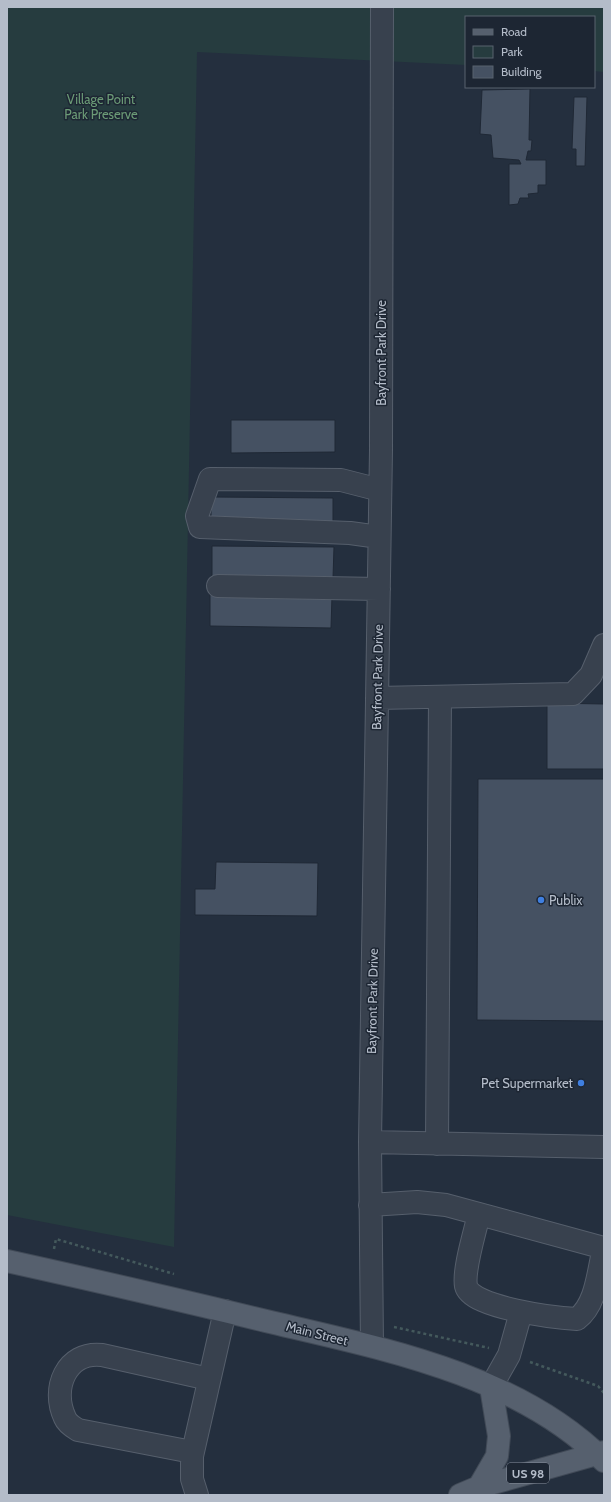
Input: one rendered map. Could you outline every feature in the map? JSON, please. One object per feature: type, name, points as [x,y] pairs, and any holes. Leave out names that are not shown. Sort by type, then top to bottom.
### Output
[{"type":"main road","name":"Main Street","points":[[7,1261],[372,1346],[448,1369],[491,1387],[560,1424],[602,1455]]},
{"type":"main road","points":[[469,1491],[497,1456],[499,1436],[491,1387]]},
{"type":"main road","name":"US 98","points":[[469,1491],[602,1455]]},
{"type":"street","name":"Bayfront Park Drive","points":[[372,1346],[370,1142],[379,589],[382,7]]},
{"type":"street","points":[[379,537],[350,532],[200,527],[196,516],[210,479],[341,480],[380,490]]},
{"type":"street","points":[[218,586],[379,589]]},
{"type":"street","points":[[377,698],[573,694],[591,675],[604,645]]},
{"type":"street","points":[[437,1144],[440,697]]},
{"type":"street","points":[[370,1142],[604,1147]]},
{"type":"street","points":[[370,1205],[417,1202],[446,1205],[604,1248],[592,1299],[585,1313],[577,1319],[521,1312],[476,1299],[466,1288],[465,1277],[479,1214]]},
{"type":"street","points":[[197,1495],[190,1466],[192,1452],[224,1311]]},
{"type":"street","points":[[491,1387],[509,1355],[521,1312]]},
{"type":"street","points":[[192,1452],[78,1430],[65,1418],[61,1400],[61,1389],[64,1377],[72,1363],[88,1354],[102,1355],[209,1379]]},
{"type":"green space","name":"Village Point Park Preserve","points":[[7,7],[604,7],[604,72],[595,71],[595,16],[465,16],[465,65],[197,52],[174,1247],[7,1215]]},
{"type":"building","points":[[530,89],[529,140],[532,140],[531,151],[528,151],[526,160],[546,160],[546,185],[538,185],[538,193],[528,194],[529,198],[520,198],[518,204],[509,205],[509,164],[521,164],[519,160],[493,158],[491,135],[480,134],[482,90]]},
{"type":"building","points":[[574,97],[587,97],[585,166],[576,166],[576,149],[572,149]]},
{"type":"building","points":[[231,420],[335,420],[335,452],[231,453]]},
{"type":"building","points":[[211,497],[333,498],[333,529],[211,528]]},
{"type":"building","points":[[212,546],[334,547],[333,578],[212,577]]},
{"type":"building","points":[[210,594],[332,596],[331,628],[210,626]]},
{"type":"building","points":[[547,703],[604,704],[604,769],[547,769]]},
{"type":"building","name":"Publix","points":[[478,779],[604,779],[604,1021],[477,1020]]},
{"type":"building","points":[[216,862],[318,863],[317,916],[195,915],[195,889],[215,889]]},
{"type":"place","name":"Publix","points":[[541,900]]},
{"type":"place","name":"Pet Supermarket","points":[[581,1083]]}]
